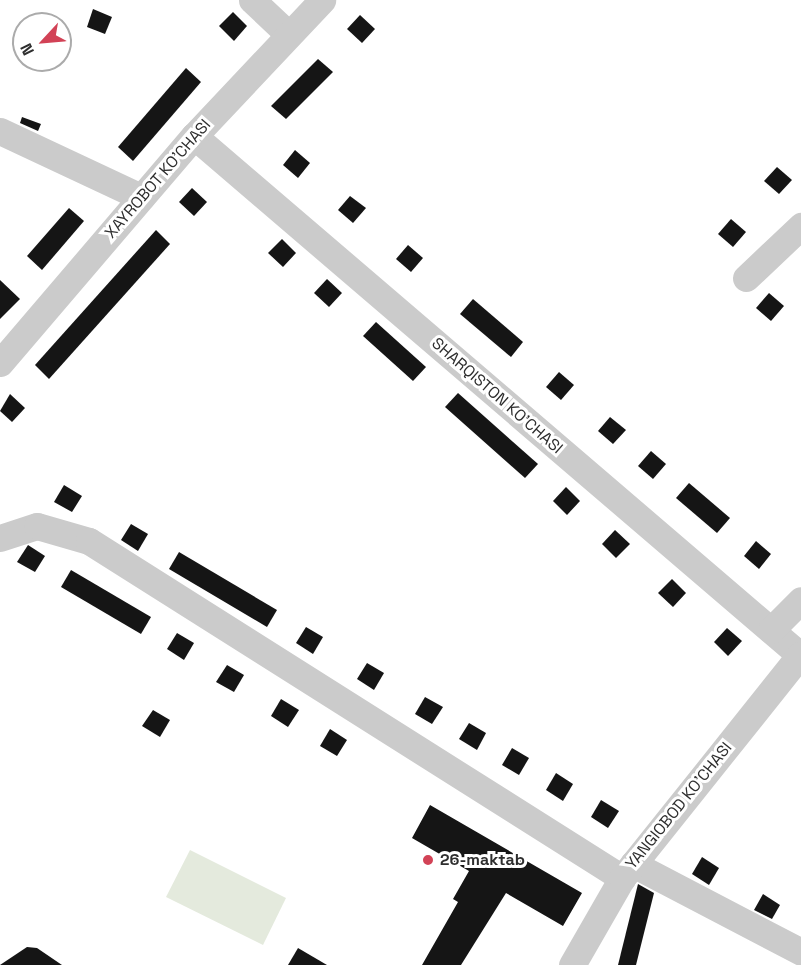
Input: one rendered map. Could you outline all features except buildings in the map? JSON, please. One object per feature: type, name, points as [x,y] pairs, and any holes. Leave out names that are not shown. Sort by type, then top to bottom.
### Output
[{"type":"street","points":[[252,0],[287,33]]},
{"type":"street","name":"XAYROBOT KO'CHASI","points":[[0,363],[194,136],[287,33],[322,0]]},
{"type":"street","points":[[0,131],[141,197]]},
{"type":"street","name":"SHARQISTON KO'CHASI","points":[[194,136],[800,656]]},
{"type":"street","points":[[746,278],[801,226]]},
{"type":"street","points":[[0,538],[37,526],[89,542],[628,871],[801,952]]},
{"type":"street","points":[[771,630],[801,600]]},
{"type":"street","name":"YANGIOBOD KO'CHASI","points":[[572,965],[628,871],[800,656]]},
{"type":"shaded area","points":[[190,850],[286,898],[263,945],[166,897]]},
{"type":"place","name":"26-maktab","points":[[428,860]]}]
